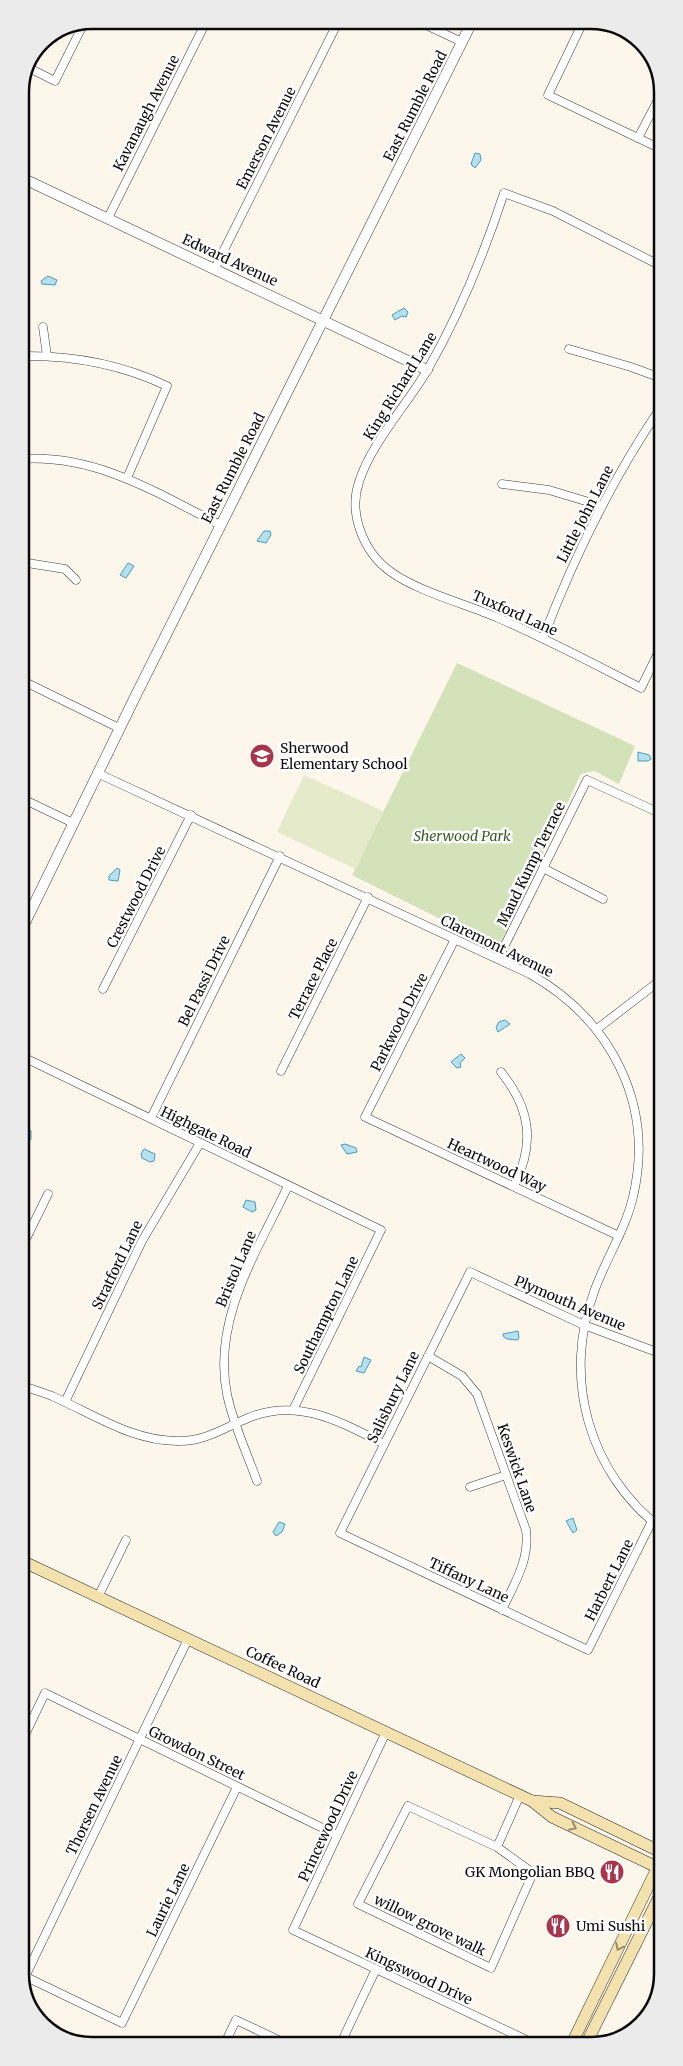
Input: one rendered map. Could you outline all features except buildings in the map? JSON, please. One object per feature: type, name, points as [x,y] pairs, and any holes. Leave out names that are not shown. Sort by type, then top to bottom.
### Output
[{"type":"main road","name":"Coffee Road","points":[[29,1564],[532,1801],[552,1817],[654,1866]]},
{"type":"main road","name":"Coffee Road","points":[[532,1801],[560,1803],[654,1850]]},
{"type":"main road","points":[[575,2037],[654,1881]]},
{"type":"main road","points":[[589,2037],[654,1907]]},
{"type":"street","name":"Kavanaugh Avenue","points":[[108,218],[202,29]]},
{"type":"street","name":"Emerson Avenue","points":[[215,268],[334,29]]},
{"type":"street","points":[[434,29],[462,42]]},
{"type":"street","name":"East Rumble Road","points":[[29,914],[220,525],[468,29]]},
{"type":"street","points":[[580,29],[548,95],[654,146]]},
{"type":"street","points":[[33,70],[55,81],[81,30]]},
{"type":"street","points":[[638,138],[654,107]]},
{"type":"street","name":"Edward Avenue","points":[[29,181],[324,319],[428,370]]},
{"type":"street","name":"King Richard Lane","points":[[380,563],[366,544],[360,529],[356,508],[359,482],[381,440],[428,370],[462,304],[477,269],[504,193],[552,211],[654,262]]},
{"type":"street","points":[[43,327],[47,356]]},
{"type":"street","points":[[569,349],[654,375]]},
{"type":"street","points":[[29,356],[47,356],[103,364],[132,372],[167,386],[127,478]]},
{"type":"street","name":"Little John Lane","points":[[543,638],[567,579],[602,506],[654,419]]},
{"type":"street","points":[[29,459],[72,462],[98,467],[127,478],[220,525]]},
{"type":"street","points":[[502,484],[549,490],[602,506]]},
{"type":"street","points":[[29,563],[65,569],[76,580]]},
{"type":"street","name":"Tuxford Lane","points":[[380,563],[389,571],[411,584],[543,638],[641,688],[654,661]]},
{"type":"street","points":[[29,684],[120,728]]},
{"type":"street","name":"Claremont Avenue","points":[[97,773],[368,897],[548,984],[580,1010],[597,1029],[608,1045],[625,1079],[637,1126],[636,1178],[633,1198],[619,1236],[594,1290],[584,1325],[581,1349],[581,1384],[592,1434],[607,1467],[620,1487],[652,1521]]},
{"type":"street","name":"Maud Kump Terrace","points":[[498,959],[587,780],[654,810]]},
{"type":"street","points":[[29,802],[73,823]]},
{"type":"street","name":"Crestwood Drive","points":[[103,989],[191,816]]},
{"type":"street","name":"Bel Passi Drive","points":[[151,1118],[280,856]]},
{"type":"street","points":[[543,868],[603,899]]},
{"type":"street","name":"Terrace Place","points":[[281,1071],[368,897]]},
{"type":"street","name":"Parkwood Drive","points":[[365,1117],[455,939]]},
{"type":"street","points":[[597,1029],[654,986]]},
{"type":"street","name":"Highgate Road","points":[[29,1060],[381,1230]]},
{"type":"street","points":[[501,1072],[518,1097],[527,1132],[525,1158],[514,1186]]},
{"type":"street","name":"Heartwood Way","points":[[365,1117],[619,1236]]},
{"type":"street","name":"Stratford Lane","points":[[65,1402],[142,1240],[200,1142]]},
{"type":"street","name":"Bristol Lane","points":[[258,1481],[236,1424],[225,1380],[224,1344],[238,1291],[288,1186]]},
{"type":"street","points":[[29,1234],[48,1194]]},
{"type":"street","name":"Southampton Lane","points":[[293,1410],[381,1230]]},
{"type":"street","name":"Plymouth Avenue","points":[[470,1272],[584,1325],[654,1351]]},
{"type":"street","name":"Salisbury Lane","points":[[340,1533],[470,1272]]},
{"type":"street","name":"Keswick Lane","points":[[428,1356],[455,1370],[470,1384],[483,1408],[526,1530],[527,1550],[525,1560],[502,1610]]},
{"type":"street","points":[[29,1388],[132,1433],[159,1440],[193,1440],[223,1431],[266,1413],[293,1410],[328,1417],[384,1444]]},
{"type":"street","points":[[470,1487],[506,1474]]},
{"type":"street","name":"Harbert Lane","points":[[588,1650],[652,1521]]},
{"type":"street","name":"Tiffany Lane","points":[[340,1533],[588,1650]]},
{"type":"street","points":[[98,1596],[126,1540]]},
{"type":"street","name":"Thorsen Avenue","points":[[29,1966],[188,1639]]},
{"type":"street","name":"Growdon Street","points":[[29,1727],[46,1693],[338,1835]]},
{"type":"street","name":"Princewood Drive","points":[[293,1930],[386,1732]]},
{"type":"street","name":"Laurie Lane","points":[[29,1981],[122,2023],[237,1787]]},
{"type":"street","points":[[497,1847],[520,1796]]},
{"type":"street","name":"willow grove walk","points":[[408,1806],[497,1847],[533,1873],[491,1968],[358,1904],[408,1806]]},
{"type":"street","name":"Kingswood Drive","points":[[293,1930],[520,2037]]},
{"type":"street","points":[[344,2037],[376,1969]]},
{"type":"street","points":[[228,2037],[236,2020],[272,2037]]},
{"type":"green space","name":"Sherwood Park","points":[[457,663],[635,746],[619,784],[594,771],[581,774],[501,942],[493,945],[352,875]]},
{"type":"green space","points":[[304,775],[383,811],[356,869],[277,832]]},
{"type":"water","points":[[475,153],[480,154],[481,160],[475,168],[471,164]]},
{"type":"water","points":[[48,276],[57,280],[55,285],[42,284],[41,281]]},
{"type":"water","points":[[404,308],[408,312],[406,317],[402,316],[395,320],[392,315]]},
{"type":"water","points":[[264,531],[270,531],[271,535],[266,543],[257,541]]},
{"type":"water","points":[[128,563],[134,566],[126,578],[120,575]]},
{"type":"water","points":[[638,752],[649,755],[651,759],[648,761],[638,761]]},
{"type":"water","points":[[117,868],[120,870],[118,881],[109,880],[109,876]]},
{"type":"water","points":[[505,1020],[510,1024],[498,1032],[496,1027],[499,1022]]},
{"type":"water","points":[[461,1054],[465,1058],[460,1063],[461,1067],[457,1068],[451,1062]]},
{"type":"water","points":[[29,1129],[31,1131],[29,1142]]},
{"type":"water","points":[[345,1144],[356,1148],[357,1152],[347,1154],[341,1145]]},
{"type":"water","points":[[144,1149],[155,1154],[154,1161],[150,1162],[142,1158],[141,1154]]},
{"type":"water","points":[[246,1200],[255,1202],[256,1210],[252,1212],[243,1207]]},
{"type":"water","points":[[518,1331],[519,1338],[517,1340],[507,1339],[503,1336],[503,1334]]},
{"type":"water","points":[[364,1357],[371,1360],[364,1373],[356,1371],[359,1366],[361,1367]]},
{"type":"water","points":[[573,1518],[577,1530],[573,1533],[566,1521]]},
{"type":"water","points":[[279,1522],[285,1524],[282,1532],[276,1536],[273,1532]]},
{"type":"place","name":"Sherwood Elementary School","points":[[262,756]]},
{"type":"place","name":"GK Mongolian BBQ","points":[[612,1872]]},
{"type":"place","name":"Umi Sushi","points":[[558,1926]]}]
